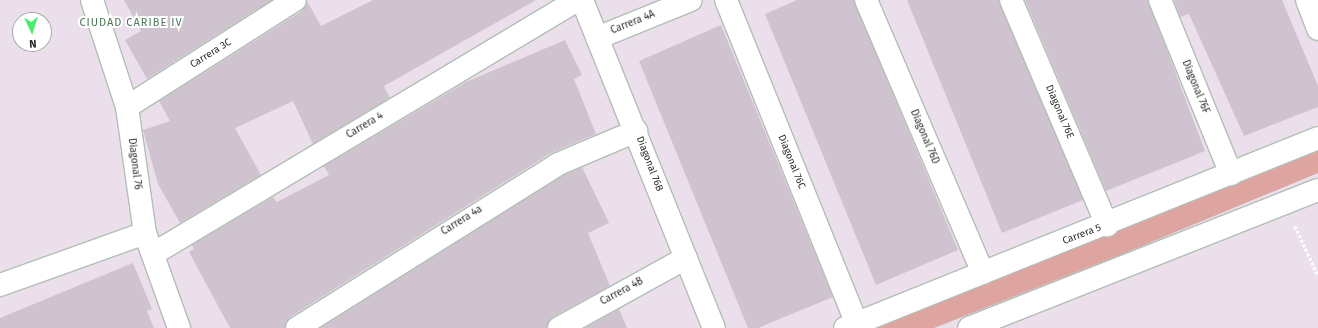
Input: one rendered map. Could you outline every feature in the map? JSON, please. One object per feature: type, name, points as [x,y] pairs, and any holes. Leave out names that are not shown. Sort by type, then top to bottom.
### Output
[{"type":"street","name":"Diagonal 76","points":[[92,0],[127,107],[145,233],[179,328]]},
{"type":"street","name":"Carrera 3C","points":[[127,107],[295,0]]},
{"type":"street","name":"Carrera 4","points":[[153,254],[578,0]]},
{"type":"street","name":"Diagonal 76B","points":[[582,0],[714,328]]},
{"type":"street","name":"Carrera 4A","points":[[597,38],[691,0]]},
{"type":"street","name":"Diagonal 76C","points":[[726,0],[851,326]]},
{"type":"street","name":"Diagonal 76D","points":[[866,0],[983,273]]},
{"type":"street","name":"Diagonal 76E","points":[[1011,0],[1107,225]]},
{"type":"street","name":"Diagonal 76F","points":[[1160,0],[1231,174]]},
{"type":"street","points":[[1307,0],[1318,29]]},
{"type":"street","name":"Carrera 4a","points":[[297,328],[558,164],[636,131]]},
{"type":"street","name":"Carrera 5","points":[[851,326],[1107,225],[1318,138]]},
{"type":"street","points":[[968,328],[1318,190]]},
{"type":"street","points":[[0,285],[145,233]]},
{"type":"street","name":"Carrera 4B","points":[[558,328],[686,258]]},
{"type":"path","points":[[1285,204],[1318,275]]},
{"type":"shaded area","points":[[1318,149],[1318,173],[1125,253],[934,328],[871,328]]},
{"type":"building","points":[[124,0],[272,0],[147,79],[125,40],[141,31]]},
{"type":"building","points":[[373,0],[536,0],[384,86],[390,98],[313,144],[293,101],[235,128],[261,175],[180,223],[158,184],[143,130],[170,121],[159,101],[302,11],[307,1],[321,26]]},
{"type":"building","points":[[797,0],[854,0],[958,250],[876,285],[765,14]]},
{"type":"building","points":[[907,0],[999,0],[1083,200],[1002,233]]},
{"type":"building","points":[[1025,0],[1148,0],[1205,151],[1106,191]]},
{"type":"building","points":[[1174,0],[1282,0],[1318,86],[1318,107],[1244,136],[1189,14],[1180,17]]},
{"type":"building","points":[[721,25],[833,297],[758,328],[748,328],[639,61]]},
{"type":"building","points":[[565,40],[582,75],[574,79],[596,134],[551,153],[290,317],[285,328],[230,328],[189,252],[194,249],[192,245],[273,197],[277,202],[329,175],[324,166],[466,82]]},
{"type":"building","points":[[582,167],[609,223],[588,233],[610,286],[553,317],[547,328],[320,328],[564,175]]},
{"type":"building","points":[[133,263],[152,309],[147,311],[154,328],[0,328],[0,318]]},
{"type":"building","points":[[619,309],[627,328],[585,328]]},
{"type":"district","name":"CIUDAD CARIBE IV","points":[[131,23]]}]
